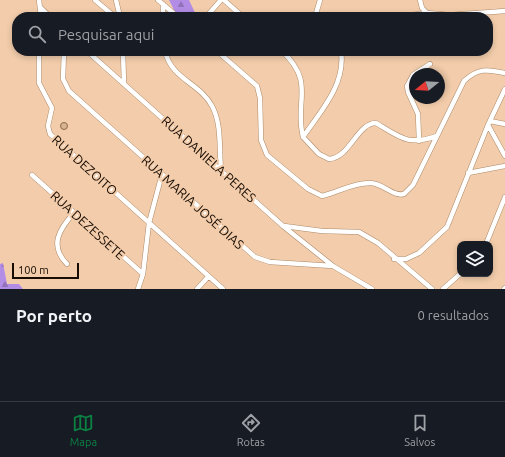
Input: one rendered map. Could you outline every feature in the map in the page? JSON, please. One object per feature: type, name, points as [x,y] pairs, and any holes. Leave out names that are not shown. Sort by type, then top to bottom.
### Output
[{"type":"street","points":[[39,0],[41,12]]},
{"type":"street","points":[[95,0],[109,12]]},
{"type":"street","points":[[116,0],[119,12]]},
{"type":"street","points":[[158,0],[172,12]]},
{"type":"street","points":[[211,12],[222,0],[237,12]]},
{"type":"street","points":[[316,12],[320,0]]},
{"type":"street","points":[[420,0],[422,8],[426,12]]},
{"type":"street","points":[[163,4],[163,12]]},
{"type":"street","points":[[41,8],[45,12]]},
{"type":"street","points":[[491,12],[505,11]]},
{"type":"street","name":"RUA DEZOITO","points":[[39,56],[39,83],[52,108],[48,126],[50,134],[149,223]]},
{"type":"street","name":"RUA MARIA JOSÉ DIAS","points":[[64,56],[63,79],[69,90],[255,257],[270,262],[333,266],[372,289]]},
{"type":"street","name":"RUA DANIELA PERES","points":[[93,56],[283,226],[333,266]]},
{"type":"street","points":[[123,56],[124,84]]},
{"type":"street","points":[[166,56],[168,63],[175,72],[207,99],[215,111],[218,122],[221,170]]},
{"type":"street","points":[[223,56],[257,86],[260,98],[261,140],[267,155],[302,185],[317,195],[326,195],[347,187],[369,183],[378,183],[400,195],[404,194],[413,185],[457,94],[468,77],[478,70],[487,69],[505,73]]},
{"type":"street","points":[[287,56],[294,64],[301,77],[303,137],[320,154],[329,159],[338,157],[363,129],[371,123],[376,123],[401,138],[410,141],[418,141],[438,136]]},
{"type":"street","points":[[303,137],[328,100],[340,77],[341,56]]},
{"type":"street","points":[[418,141],[418,114],[408,92],[407,86],[413,75],[430,64]]},
{"type":"street","points":[[394,259],[406,259],[419,253],[447,227],[489,123],[505,89]]},
{"type":"street","points":[[489,123],[505,124]]},
{"type":"street","points":[[489,123],[505,156]]},
{"type":"street","points":[[468,173],[505,166]]},
{"type":"street","points":[[138,289],[143,274],[149,223],[162,174]]},
{"type":"street","name":"RUA DEZESSETE","points":[[32,175],[143,274]]},
{"type":"street","points":[[487,241],[505,197]]},
{"type":"street","points":[[67,264],[59,256],[59,236],[62,226],[74,213]]},
{"type":"street","points":[[149,223],[223,289]]},
{"type":"street","points":[[283,226],[317,230],[359,232],[373,240],[432,289]]},
{"type":"street","points":[[197,289],[208,277]]},
{"type":"street","points":[[443,289],[457,277]]},
{"type":"green space","points":[[169,0],[189,0],[195,12],[175,12]]},
{"type":"green space","points":[[3,263],[7,284],[19,284],[23,289],[0,289],[0,264]]},
{"type":"building","points":[[64,122],[68,126],[64,130],[60,126]]}]
